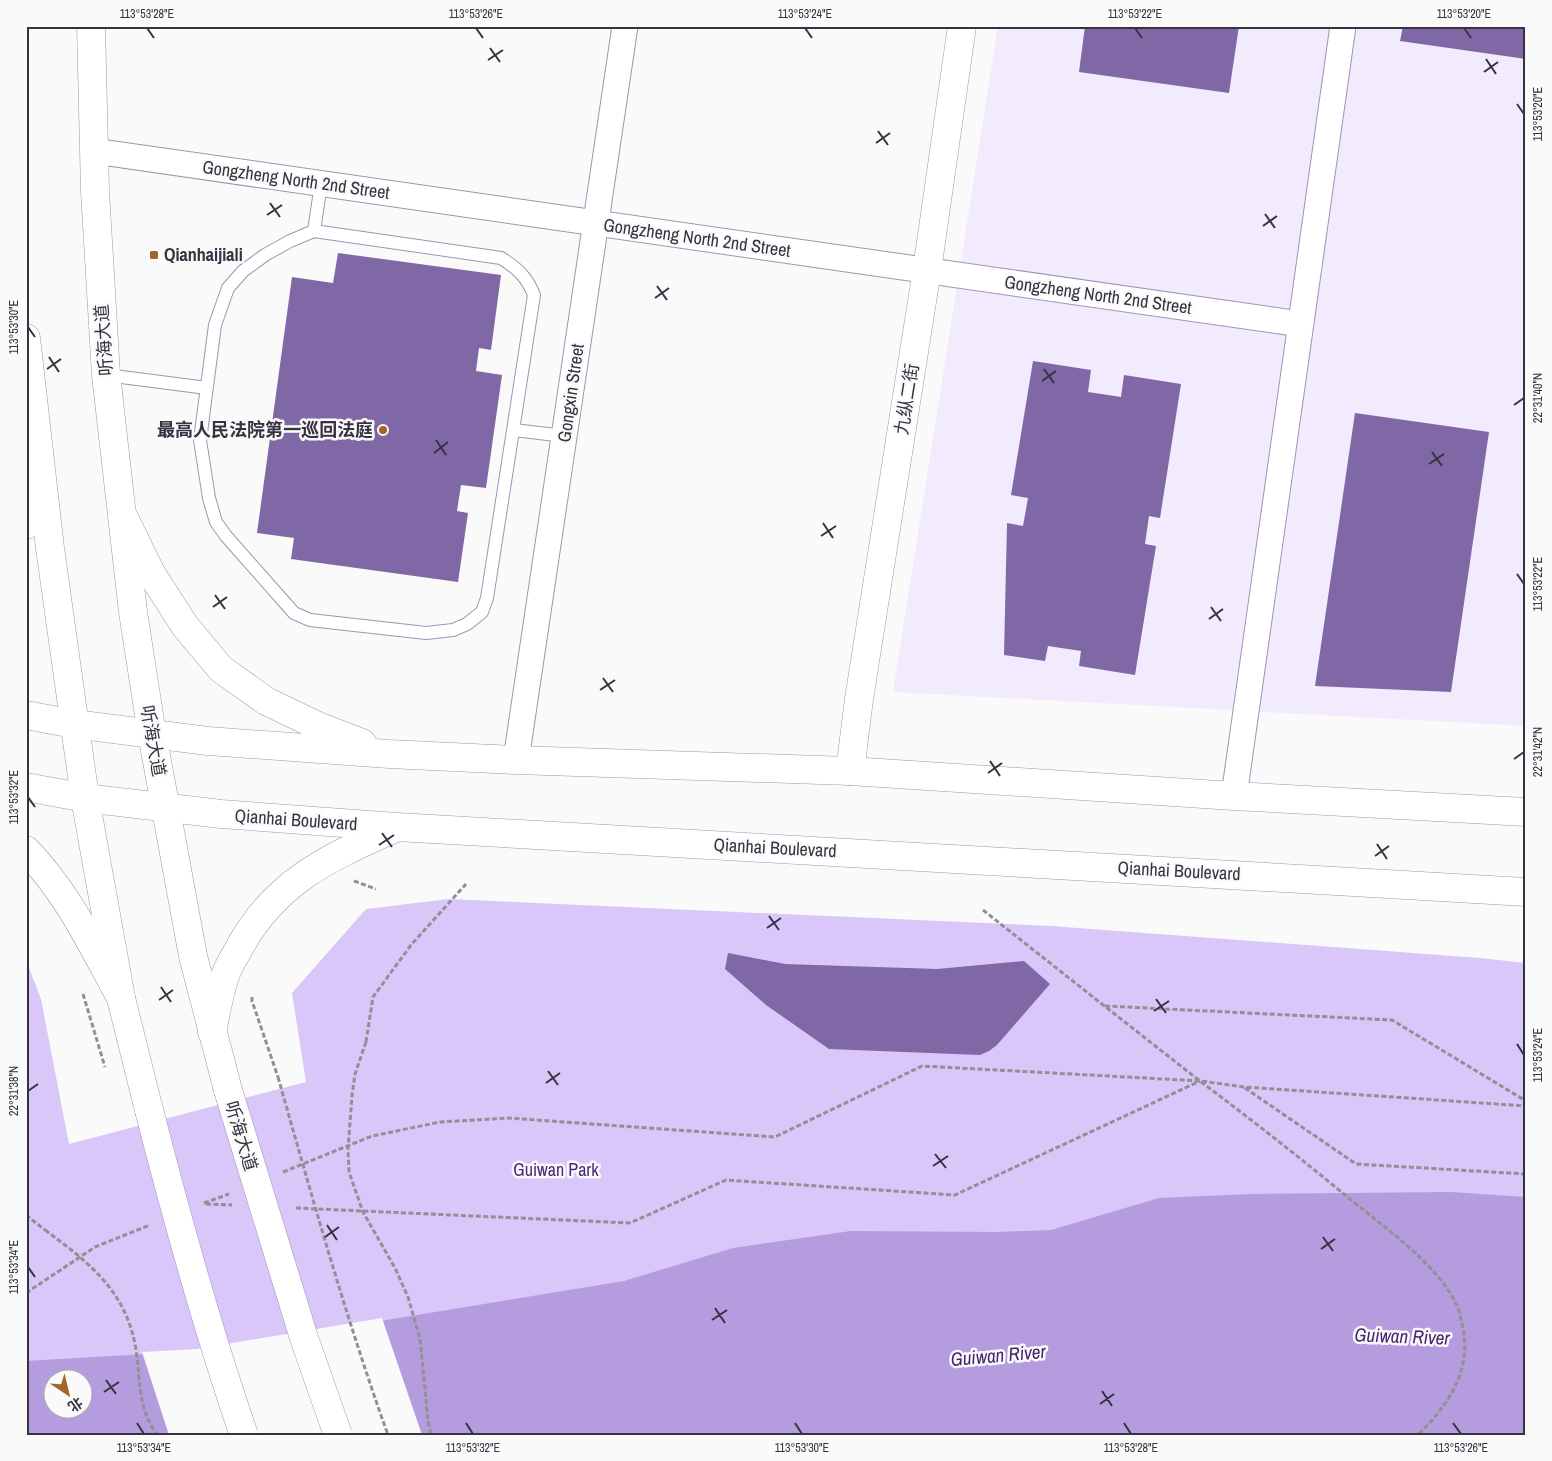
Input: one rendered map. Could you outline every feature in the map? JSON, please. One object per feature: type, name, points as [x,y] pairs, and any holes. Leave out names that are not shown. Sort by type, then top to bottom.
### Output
[{"type":"main road","name":"听海大道","points":[[92,26],[95,200],[106,375],[133,612],[152,734],[193,956],[212,1032],[304,1338],[338,1435]]},
{"type":"main road","name":"九纵二街","points":[[850,771],[859,699],[927,270],[962,26]]},
{"type":"main road","points":[[26,338],[50,548],[74,724],[85,798],[122,998],[188,1258],[244,1435]]},
{"type":"main road","points":[[26,525],[40,466]]},
{"type":"main road","points":[[123,516],[151,573],[185,626],[221,669],[266,701],[318,726],[389,754]]},
{"type":"main road","points":[[26,715],[74,724],[229,743],[389,754],[850,771],[1234,796],[1526,812]]},
{"type":"main road","name":"Qianhai Boulevard","points":[[26,786],[85,798],[221,814],[397,827],[1526,892]]},
{"type":"main road","points":[[212,1032],[225,974],[244,938],[270,904],[299,878],[339,853],[397,827]]},
{"type":"main road","points":[[26,850],[44,869],[70,906],[122,998]]},
{"type":"street","name":"Gongxin Street","points":[[516,760],[625,26]]},
{"type":"street","points":[[1234,796],[1343,26]]},
{"type":"street","name":"Gongzheng North 2nd Street","points":[[94,151],[1300,324]]},
{"type":"lane","points":[[314,231],[321,184]]},
{"type":"lane","points":[[314,231],[501,258],[515,267],[530,284],[534,295],[487,598],[482,612],[467,624],[452,630],[426,633],[310,620],[294,613],[226,536],[216,522],[209,498],[200,440],[215,325],[228,288],[243,271],[265,255],[290,241],[314,231]]},
{"type":"lane","points":[[106,375],[207,388]]},
{"type":"lane","points":[[514,430],[564,436]]},
{"type":"path","points":[[346,881],[353,881],[376,889]]},
{"type":"path","points":[[431,1435],[420,1339],[408,1297],[395,1268],[363,1212],[349,1172],[348,1149],[355,1074],[366,1042],[373,997],[411,946],[466,884]]},
{"type":"path","points":[[983,910],[1317,1172],[1414,1253],[1441,1281],[1458,1308],[1465,1336],[1464,1363],[1453,1392],[1436,1417],[1418,1435]]},
{"type":"path","points":[[82,990],[106,1072]]},
{"type":"path","points":[[252,992],[252,1001],[278,1077],[307,1179],[388,1435]]},
{"type":"path","points":[[1105,1006],[1392,1020],[1526,1101]]},
{"type":"path","points":[[274,1175],[372,1136],[440,1122],[508,1118],[775,1137],[922,1066],[1201,1081],[1244,1087],[1526,1106]]},
{"type":"path","points":[[292,1208],[630,1223],[726,1180],[956,1195],[1201,1081]]},
{"type":"path","points":[[1244,1087],[1356,1164],[1526,1174]]},
{"type":"path","points":[[230,1193],[203,1204],[233,1205]]},
{"type":"path","points":[[26,1215],[79,1255],[96,1271],[119,1300],[133,1333],[143,1408],[157,1435]]},
{"type":"path","points":[[26,1293],[95,1247],[158,1222]]},
{"type":"shaded area","points":[[998,26],[1526,26],[1526,726],[893,692]]},
{"type":"green space","name":"Guiwan Park","points":[[449,899],[1051,926],[1526,963],[1526,1435],[26,1435],[26,960],[41,999],[69,1144],[306,1082],[292,993],[366,909]]},
{"type":"water","name":"Guiwan River","points":[[1450,1192],[1526,1197],[1526,1435],[26,1435],[26,1361],[197,1351],[624,1281],[733,1248],[851,1231],[996,1232],[1051,1230],[1159,1198],[1252,1194]]},
{"type":"pier","points":[[382,1318],[422,1435],[169,1435],[142,1352],[197,1349]]},
{"type":"building","points":[[1085,26],[1239,26],[1229,93],[1079,72]]},
{"type":"building","points":[[1403,26],[1526,26],[1526,59],[1400,41]]},
{"type":"building","name":"最高人民法院第一巡回法庭","points":[[338,253],[501,275],[491,350],[479,348],[476,371],[502,375],[486,488],[461,485],[457,511],[468,513],[458,582],[291,559],[294,538],[257,533],[292,277],[333,283]]},
{"type":"building","points":[[1033,361],[1091,370],[1088,392],[1121,397],[1124,375],[1181,384],[1160,518],[1149,516],[1145,544],[1156,546],[1135,675],[1079,666],[1081,651],[1048,646],[1045,661],[1004,655],[1007,523],[1023,526],[1028,498],[1011,495]]},
{"type":"building","points":[[1355,413],[1489,432],[1451,692],[1315,686]]},
{"type":"building","points":[[728,953],[785,964],[937,969],[1024,961],[1050,984],[997,1045],[980,1055],[829,1049],[766,1005],[725,969]]},
{"type":"place","name":"Qianhaijiali","points":[[154,255]]},
{"type":"place","name":"最高人民法院第一巡回法庭","points":[[383,430]]}]
